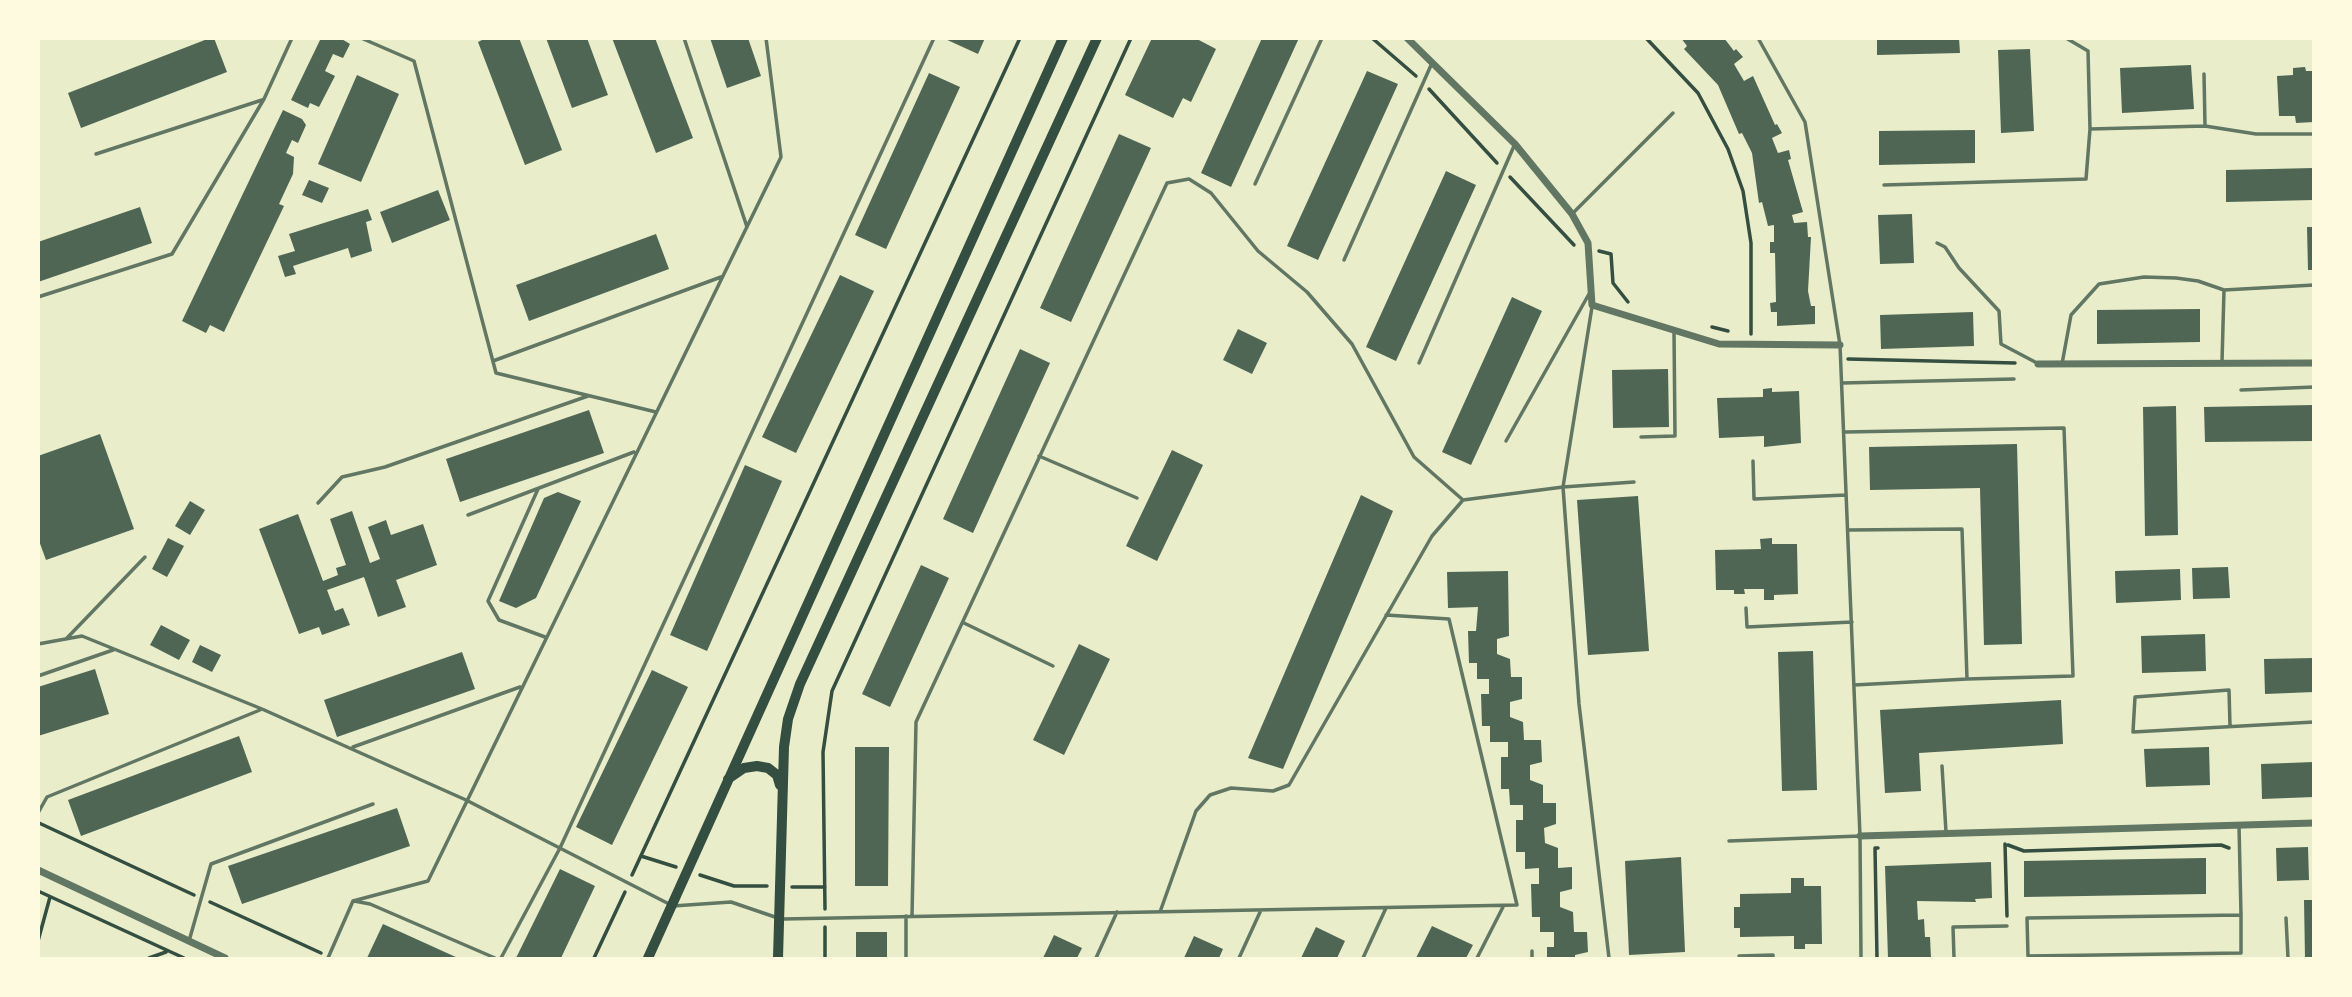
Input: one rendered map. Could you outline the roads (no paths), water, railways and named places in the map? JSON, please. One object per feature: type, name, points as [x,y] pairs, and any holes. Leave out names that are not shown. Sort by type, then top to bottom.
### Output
[{"type":"main road","points":[[648,958],[1063,38]]},
{"type":"main road","points":[[778,958],[782,790],[788,719],[800,684],[1097,38]]},
{"type":"main road","points":[[728,779],[744,768],[768,768],[777,775],[782,790]]},
{"type":"street","points":[[1407,38],[1515,144],[1572,214],[1588,243],[1592,305],[1718,344],[1840,345]]},
{"type":"street","points":[[2038,364],[2314,363]]},
{"type":"street","points":[[1860,836],[2314,822]]},
{"type":"street","points":[[38,870],[225,958]]},
{"type":"lane","points":[[38,298],[172,254],[264,99],[292,38]]},
{"type":"lane","points":[[361,38],[414,61],[496,373],[656,412]]},
{"type":"lane","points":[[684,38],[747,227]]},
{"type":"lane","points":[[353,901],[428,881],[781,158],[766,38]]},
{"type":"lane","points":[[501,958],[560,848],[934,38]]},
{"type":"lane","points":[[1255,184],[1322,38]]},
{"type":"lane","points":[[1758,38],[1805,121],[1840,345],[1860,836],[1861,958]]},
{"type":"lane","points":[[1884,186],[2086,179],[2090,129],[2088,51],[2066,38]]},
{"type":"lane","points":[[1343,260],[1433,61]]},
{"type":"lane","points":[[2204,74],[2205,126]]},
{"type":"lane","points":[[96,154],[264,99]]},
{"type":"lane","points":[[1572,214],[1674,113]]},
{"type":"lane","points":[[2090,129],[2205,126],[2256,134],[2314,134]]},
{"type":"lane","points":[[1419,363],[1515,144]]},
{"type":"lane","points":[[912,916],[916,722],[1167,183],[1189,178],[1211,193],[1258,251],[1307,292],[1352,344],[1413,457],[1463,500]]},
{"type":"lane","points":[[1937,243],[1945,247],[1959,268],[1999,312],[2001,344],[2038,364]]},
{"type":"lane","points":[[493,361],[723,276]]},
{"type":"lane","points":[[2062,364],[2071,315],[2099,284],[2144,277],[2198,281],[2224,290],[2314,285]]},
{"type":"lane","points":[[1506,441],[1592,289]]},
{"type":"lane","points":[[2222,363],[2224,290]]},
{"type":"lane","points":[[1592,305],[1563,487],[1579,704],[1609,958]]},
{"type":"lane","points":[[1642,437],[1675,436],[1674,331]]},
{"type":"lane","points":[[1842,383],[2014,379]]},
{"type":"lane","points":[[2241,390],[2314,387]]},
{"type":"lane","points":[[318,503],[342,477],[386,467],[590,396]]},
{"type":"lane","points":[[1845,432],[2064,428],[2073,677],[1854,685]]},
{"type":"lane","points":[[468,514],[636,451]]},
{"type":"lane","points":[[1039,456],[1137,498]]},
{"type":"lane","points":[[1753,461],[1754,499],[1846,495]]},
{"type":"lane","points":[[1160,912],[1196,811],[1210,795],[1231,788],[1273,791],[1289,785],[1432,536],[1463,500],[1563,487],[1634,482]]},
{"type":"lane","points":[[538,489],[488,601],[499,620],[545,637]]},
{"type":"lane","points":[[1847,530],[1962,529],[1967,679]]},
{"type":"lane","points":[[66,639],[145,557]]},
{"type":"lane","points":[[1746,608],[1747,627],[1852,622]]},
{"type":"lane","points":[[38,644],[82,636],[262,709],[466,800],[673,906],[731,902],[779,919],[1517,905],[1449,619],[1386,615]]},
{"type":"lane","points":[[964,623],[1053,666]]},
{"type":"lane","points":[[38,676],[115,649]]},
{"type":"lane","points":[[351,748],[522,686]]},
{"type":"lane","points":[[2230,726],[2229,690],[2135,697],[2133,732],[2314,722]]},
{"type":"lane","points":[[38,813],[47,797],[262,709]]},
{"type":"lane","points":[[1942,766],[1946,834]]},
{"type":"lane","points":[[189,941],[211,864],[373,804]]},
{"type":"lane","points":[[2239,826],[2241,915],[2241,953],[2027,958],[2027,918],[2241,915]]},
{"type":"lane","points":[[1730,841],[1860,836]]},
{"type":"lane","points":[[329,958],[353,901]]},
{"type":"lane","points":[[353,901],[369,904],[495,958]]},
{"type":"lane","points":[[1478,958],[1503,907]]},
{"type":"lane","points":[[1363,958],[1386,908]]},
{"type":"lane","points":[[1239,958],[1261,910]]},
{"type":"lane","points":[[1096,958],[1117,912]]},
{"type":"lane","points":[[906,916],[906,958]]},
{"type":"lane","points":[[2286,918],[2288,958]]},
{"type":"lane","points":[[1954,958],[1954,927],[2007,926]]},
{"type":"lane","points":[[1532,951],[1532,958]]},
{"type":"lane","points":[[1739,956],[1773,955],[1773,958]]}]
